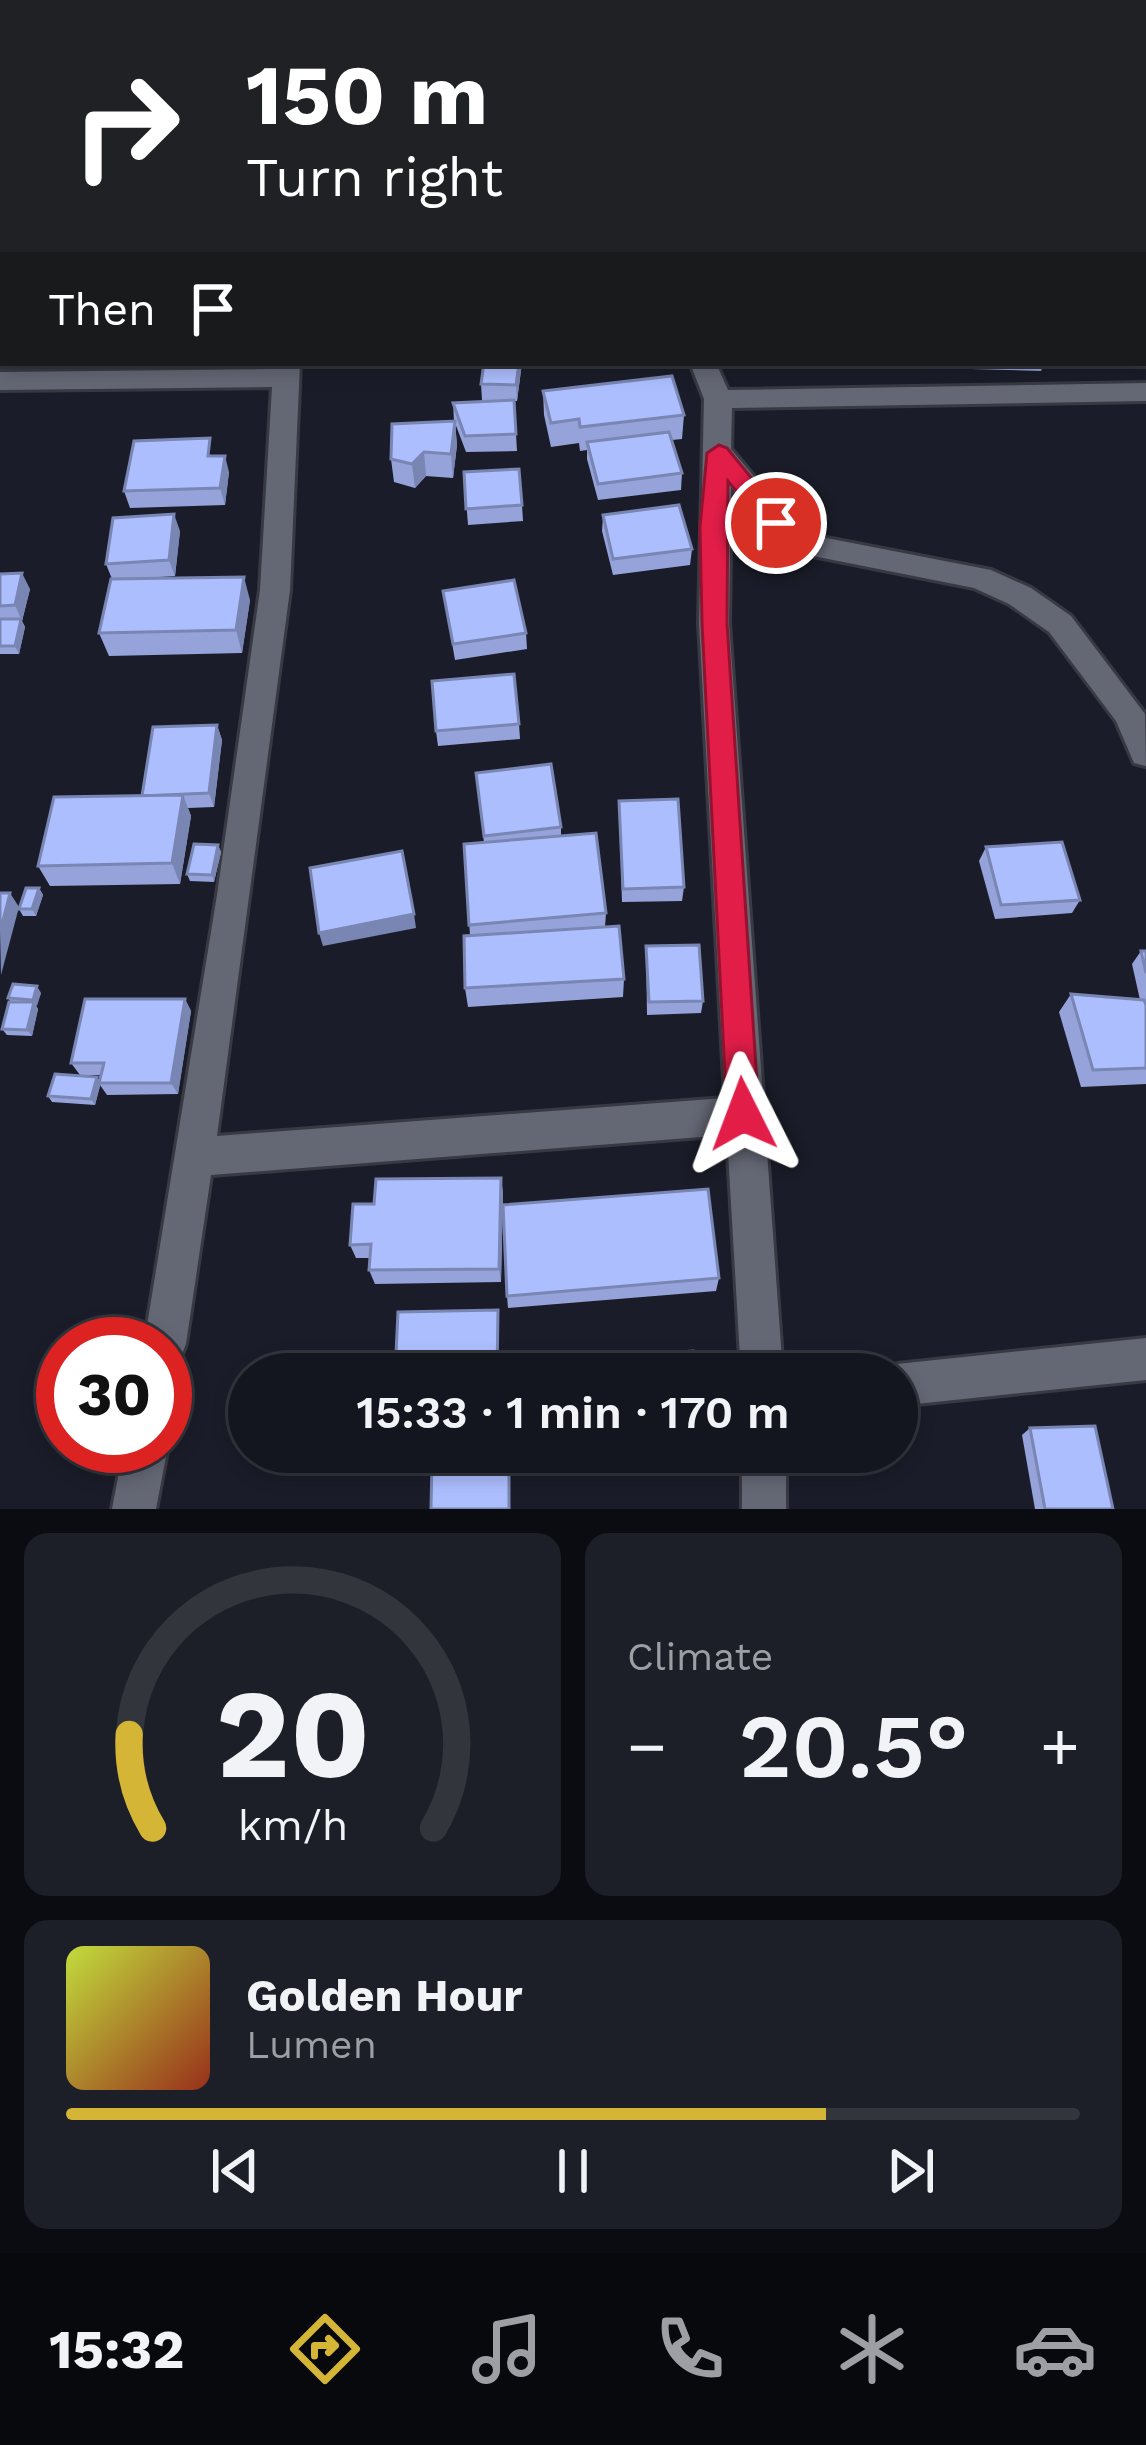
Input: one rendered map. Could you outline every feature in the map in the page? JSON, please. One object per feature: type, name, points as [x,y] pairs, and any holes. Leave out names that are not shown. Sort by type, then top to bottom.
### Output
[{"type":"street","points":[[704,366],[718,399],[712,527],[714,623],[760,1353]]},
{"type":"street","points":[[0,381],[81,378],[205,383],[285,370],[274,590],[169,1317]]},
{"type":"street","points":[[718,399],[1146,392]]},
{"type":"street","points":[[719,453],[776,523],[802,544],[838,555],[980,578],[1020,596],[1060,624],[1129,714],[1146,753]]},
{"type":"street","points":[[196,1156],[743,1114]]},
{"type":"street","points":[[918,1383],[1146,1359]]},
{"type":"street","points":[[134,1509],[141,1473]]},
{"type":"street","points":[[764,1473],[764,1509]]},
{"type":"building","points":[[484,366],[519,366],[516,385],[481,384]]},
{"type":"building","points":[[672,376],[684,415],[580,427],[579,419],[551,423],[543,391]]},
{"type":"building","points":[[514,400],[516,434],[465,436],[453,403]]},
{"type":"building","points":[[455,421],[451,454],[424,452],[412,464],[391,459],[392,424]]},
{"type":"building","points":[[669,432],[682,473],[598,484],[587,442]]},
{"type":"building","points":[[210,438],[208,456],[225,456],[220,488],[124,491],[134,441]]},
{"type":"building","points":[[519,469],[522,505],[466,509],[464,472]]},
{"type":"building","points":[[679,505],[692,549],[613,559],[603,515]]},
{"type":"building","points":[[174,514],[169,560],[106,564],[113,518]]},
{"type":"building","points":[[22,573],[15,605],[0,606],[0,574]]},
{"type":"building","points":[[244,577],[236,630],[99,633],[111,579]]},
{"type":"building","points":[[514,580],[526,633],[453,644],[443,591]]},
{"type":"building","points":[[0,619],[21,619],[15,646],[0,646]]},
{"type":"building","points":[[514,674],[519,724],[436,731],[432,681]]},
{"type":"building","points":[[217,725],[209,793],[142,796],[153,727]]},
{"type":"building","points":[[551,764],[561,827],[484,836],[476,773]]},
{"type":"building","points":[[183,795],[172,863],[38,866],[54,797]]},
{"type":"building","points":[[678,799],[684,887],[623,889],[619,801]]},
{"type":"building","points":[[596,833],[606,913],[469,925],[464,844]]},
{"type":"building","points":[[1062,842],[1080,900],[1001,905],[986,847]]},
{"type":"building","points":[[194,844],[218,845],[212,875],[187,874]]},
{"type":"building","points":[[402,851],[414,914],[319,933],[310,868]]},
{"type":"building","points":[[26,888],[39,888],[32,909],[19,909]]},
{"type":"building","points":[[0,893],[10,893],[0,932]]},
{"type":"building","points":[[619,926],[624,979],[465,988],[464,936]]},
{"type":"building","points":[[699,945],[703,1001],[649,1002],[646,946]]},
{"type":"building","points":[[13,984],[37,986],[33,1000],[8,998]]},
{"type":"building","points":[[1071,994],[1144,1000],[1146,1068],[1093,1070]]},
{"type":"building","points":[[85,999],[185,999],[171,1083],[99,1083],[104,1063],[71,1063]]},
{"type":"building","points":[[9,1002],[34,1002],[27,1030],[2,1029]]},
{"type":"building","points":[[55,1074],[97,1077],[91,1099],[48,1096]]},
{"type":"building","points":[[501,1178],[499,1269],[369,1270],[371,1244],[350,1245],[353,1204],[374,1204],[376,1179]]},
{"type":"building","points":[[708,1189],[719,1278],[507,1296],[503,1205]]},
{"type":"building","points":[[498,1310],[497,1353],[396,1353],[398,1312]]},
{"type":"building","points":[[1095,1426],[1113,1509],[1045,1509],[1030,1428]]},
{"type":"building","points":[[432,1473],[509,1473],[509,1509],[431,1509]]},
{"type":"route","points":[[743,1114],[714,623],[712,527],[719,453],[776,523]]}]
